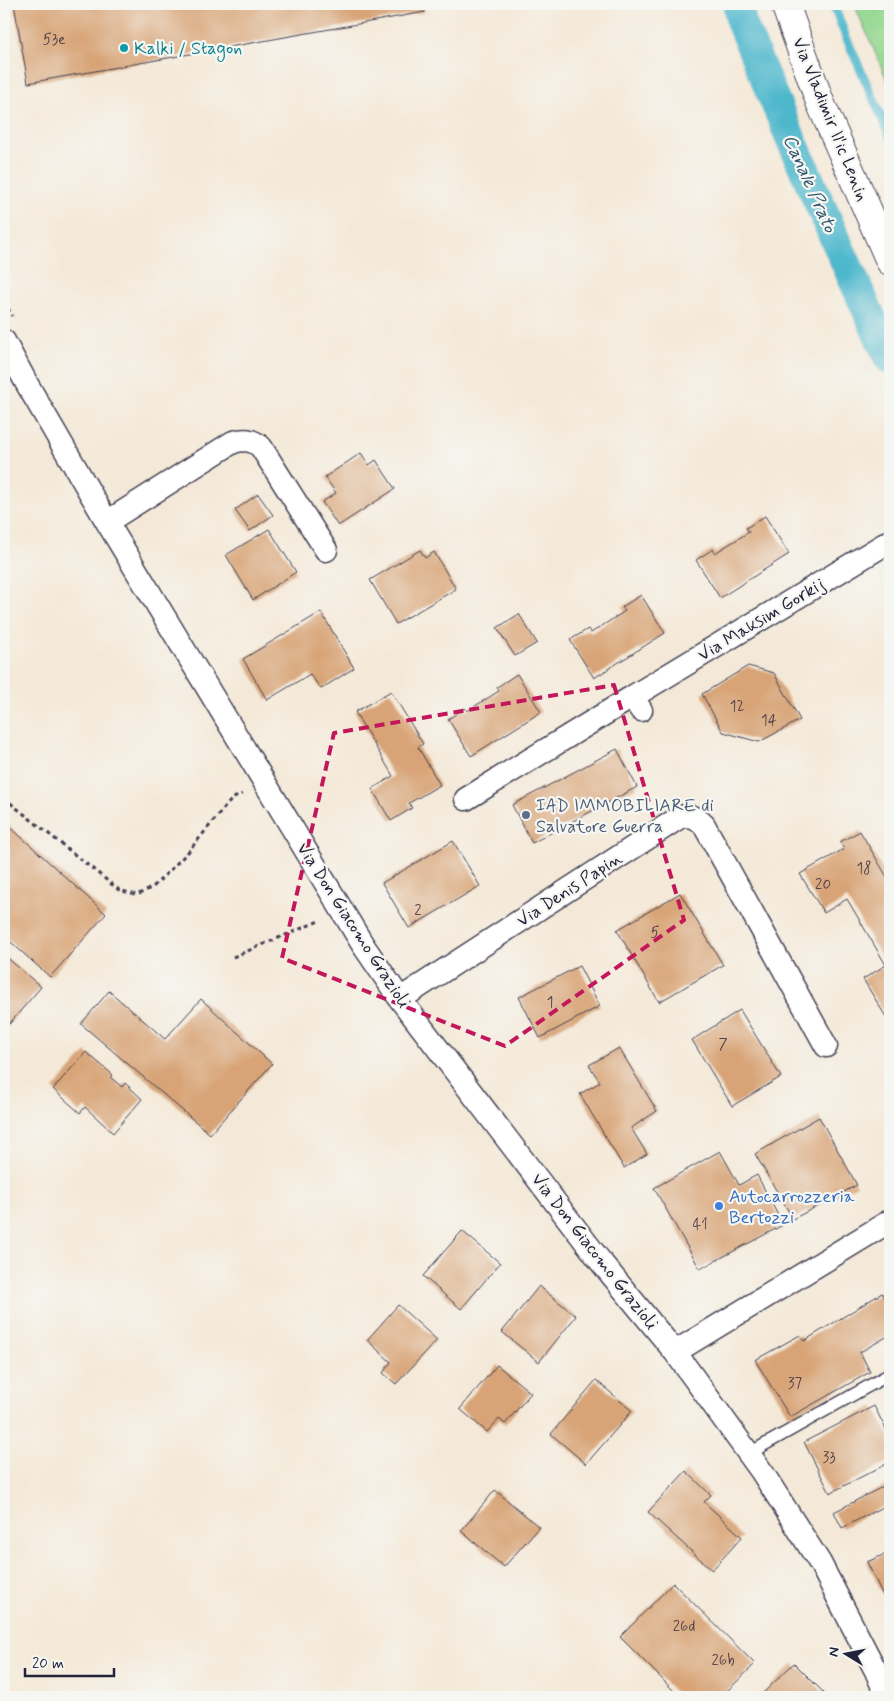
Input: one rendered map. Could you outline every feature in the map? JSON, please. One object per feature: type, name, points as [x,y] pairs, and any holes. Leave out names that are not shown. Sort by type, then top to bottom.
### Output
[{"type":"main road","name":"Via Vladimir Il'ic Lenin","points":[[785,4],[820,102],[890,261]]},
{"type":"street","name":"Via Don Giacomo Grazioli","points":[[4,341],[107,522],[363,945],[400,999],[602,1262],[674,1352],[748,1454],[820,1563],[876,1671],[887,1697]]},
{"type":"street","points":[[107,522],[233,442],[247,440],[255,442],[261,447],[326,550]]},
{"type":"street","name":"Via Maksim Gorkij","points":[[466,799],[637,704],[890,541]]},
{"type":"street","name":"Via Denis Papin","points":[[400,999],[680,817],[687,816],[700,820],[704,825],[826,1046]]},
{"type":"street","points":[[674,1352],[890,1221]]},
{"type":"lane","points":[[748,1454],[890,1374]]},
{"type":"path","points":[[4,798],[119,890],[137,895],[153,887],[188,852],[232,799],[264,781]]},
{"type":"path","points":[[233,957],[342,910]]},
{"type":"highlighted area","points":[[614,685],[684,920],[505,1046],[282,958],[334,733]]},
{"type":"green space","points":[[854,4],[890,4],[890,87]]},
{"type":"building","name":"Kalki / Stagon","points":[[14,4],[423,4],[425,12],[28,83]]},
{"type":"building","points":[[361,453],[369,465],[376,460],[395,489],[338,526],[322,502],[336,493],[325,477]]},
{"type":"building","points":[[258,494],[273,515],[250,531],[235,510]]},
{"type":"building","points":[[765,516],[789,554],[720,598],[696,560],[713,549],[715,553],[749,532],[746,528]]},
{"type":"building","points":[[269,529],[296,572],[253,600],[226,555]]},
{"type":"building","points":[[420,550],[425,558],[434,552],[456,589],[396,624],[370,580]]},
{"type":"building","points":[[641,595],[665,633],[594,678],[570,640],[588,629],[591,633],[625,611],[622,607]]},
{"type":"building","points":[[321,612],[354,668],[321,689],[310,674],[267,700],[243,659]]},
{"type":"building","points":[[519,614],[537,643],[515,656],[497,628]]},
{"type":"building","points":[[748,666],[774,673],[800,720],[759,742],[723,732],[702,694]]},
{"type":"building","points":[[517,674],[541,712],[471,756],[448,719],[465,708],[467,711],[499,691],[497,687]]},
{"type":"building","points":[[391,691],[423,744],[418,747],[440,785],[409,803],[412,808],[391,821],[372,789],[393,776],[355,712]]},
{"type":"building","points":[[617,749],[637,787],[532,843],[512,805]]},
{"type":"building","points":[[8,825],[106,914],[50,977],[4,936],[4,829]]},
{"type":"building","points":[[860,831],[890,882],[890,1015],[886,1017],[863,979],[886,965],[847,899],[824,913],[800,874],[844,849],[840,842]]},
{"type":"building","points":[[453,841],[480,886],[409,928],[382,883]]},
{"type":"building","points":[[680,893],[723,965],[659,1002],[617,930]]},
{"type":"building","points":[[4,955],[41,987],[4,1030]]},
{"type":"building","points":[[579,966],[600,1006],[540,1038],[519,997]]},
{"type":"building","points":[[109,991],[165,1039],[201,999],[272,1064],[210,1134],[81,1024]]},
{"type":"building","points":[[740,1010],[781,1077],[732,1106],[692,1040]]},
{"type":"building","points":[[619,1048],[657,1111],[631,1128],[647,1154],[624,1168],[580,1094],[600,1082],[589,1065]]},
{"type":"building","points":[[86,1052],[113,1075],[110,1077],[122,1087],[125,1083],[142,1099],[113,1133],[85,1107],[80,1113],[53,1089]]},
{"type":"building","points":[[819,1117],[857,1185],[793,1219],[755,1154]]},
{"type":"building","name":"Autocarrozzeria Bertozzi","points":[[720,1151],[739,1185],[757,1175],[783,1225],[700,1269],[654,1188]]},
{"type":"building","points":[[462,1231],[500,1263],[461,1309],[423,1276]]},
{"type":"building","points":[[539,1286],[576,1316],[539,1362],[502,1332]]},
{"type":"building","points":[[882,1293],[890,1307],[890,1335],[860,1352],[870,1372],[790,1417],[755,1360],[800,1335],[804,1341]]},
{"type":"building","points":[[398,1305],[437,1340],[396,1384],[383,1373],[391,1362],[367,1340]]},
{"type":"building","points":[[497,1365],[531,1393],[505,1424],[499,1419],[487,1432],[460,1409]]},
{"type":"building","points":[[596,1380],[632,1411],[586,1464],[551,1434]]},
{"type":"building","points":[[874,1406],[890,1437],[890,1462],[830,1493],[804,1442]]},
{"type":"building","points":[[686,1471],[711,1495],[704,1502],[742,1537],[712,1570],[648,1512]]},
{"type":"building","points":[[890,1483],[890,1503],[842,1528],[834,1512]]},
{"type":"building","points":[[495,1490],[539,1527],[504,1567],[461,1531]]},
{"type":"building","points":[[890,1552],[890,1602],[887,1604],[867,1562]]},
{"type":"building","points":[[673,1583],[755,1664],[721,1697],[680,1697],[620,1637]]},
{"type":"building","points":[[794,1663],[824,1693],[820,1697],[759,1697]]},
{"type":"waterway","name":"Canale Prato","points":[[738,4],[741,22],[890,359]]},
{"type":"waterway","points":[[833,4],[890,136]]},
{"type":"place","name":"Kalki / Stagon","points":[[124,48]]},
{"type":"place","name":"IAD IMMOBILIARE di Salvatore Guerra","points":[[526,815]]},
{"type":"place","name":"Autocarrozzeria Bertozzi","points":[[719,1206]]}]
